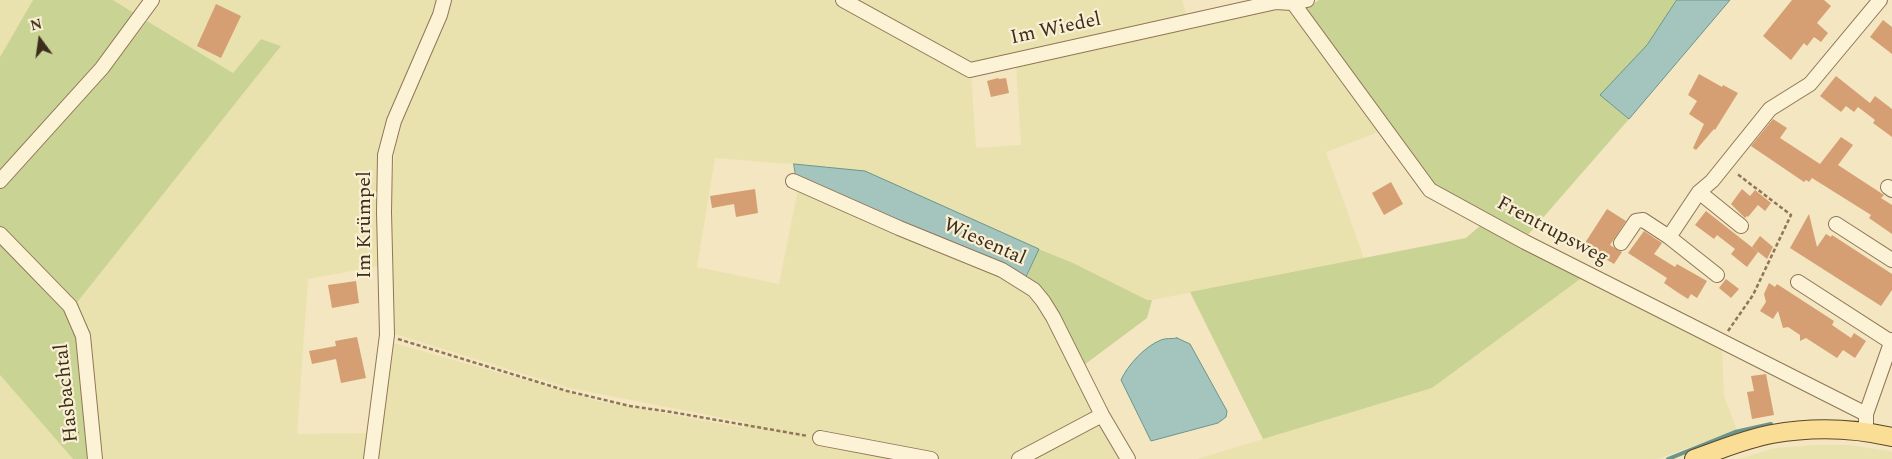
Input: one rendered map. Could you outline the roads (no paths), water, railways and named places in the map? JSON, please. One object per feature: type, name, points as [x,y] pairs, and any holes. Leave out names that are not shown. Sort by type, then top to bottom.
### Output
[{"type":"main road","points":[[1694,459],[1772,434],[1810,430],[1865,432],[1892,437]]},
{"type":"street","points":[[0,181],[102,68],[152,0]]},
{"type":"street","name":"Im Krümpel","points":[[371,459],[387,335],[384,212],[386,155],[394,121],[440,15],[444,0]]},
{"type":"street","name":"Im Wiedel","points":[[843,0],[970,70],[1276,2],[1307,0]]},
{"type":"street","points":[[1670,237],[1699,192],[1712,181],[1770,109],[1810,84],[1880,0]]},
{"type":"street","name":"Frentrupsweg","points":[[1292,2],[1430,190],[1525,242],[1866,414]]},
{"type":"street","name":"Wiesental","points":[[793,181],[1002,270],[1034,290],[1053,317],[1102,415],[1128,459]]},
{"type":"street","points":[[1699,192],[1741,226]]},
{"type":"street","points":[[1621,243],[1636,221],[1643,220],[1670,237],[1717,275]]},
{"type":"street","points":[[1836,224],[1892,260]]},
{"type":"street","name":"Hasbachtal","points":[[0,234],[70,306],[83,336],[95,459]]},
{"type":"street","points":[[1798,282],[1892,341],[1866,414],[1865,432]]},
{"type":"street","points":[[1019,459],[1102,415]]},
{"type":"street","points":[[820,438],[931,459]]},
{"type":"water","points":[[1677,0],[1730,0],[1629,119],[1600,95],[1647,45]]},
{"type":"water","points":[[794,164],[865,171],[1039,249],[1026,277],[1011,267],[796,176]]},
{"type":"water","points":[[1177,338],[1190,344],[1227,411],[1226,417],[1218,423],[1151,441],[1121,380],[1132,363],[1149,347],[1163,339]]},
{"type":"waterway","points":[[1668,459],[1735,432],[1771,424]]}]
